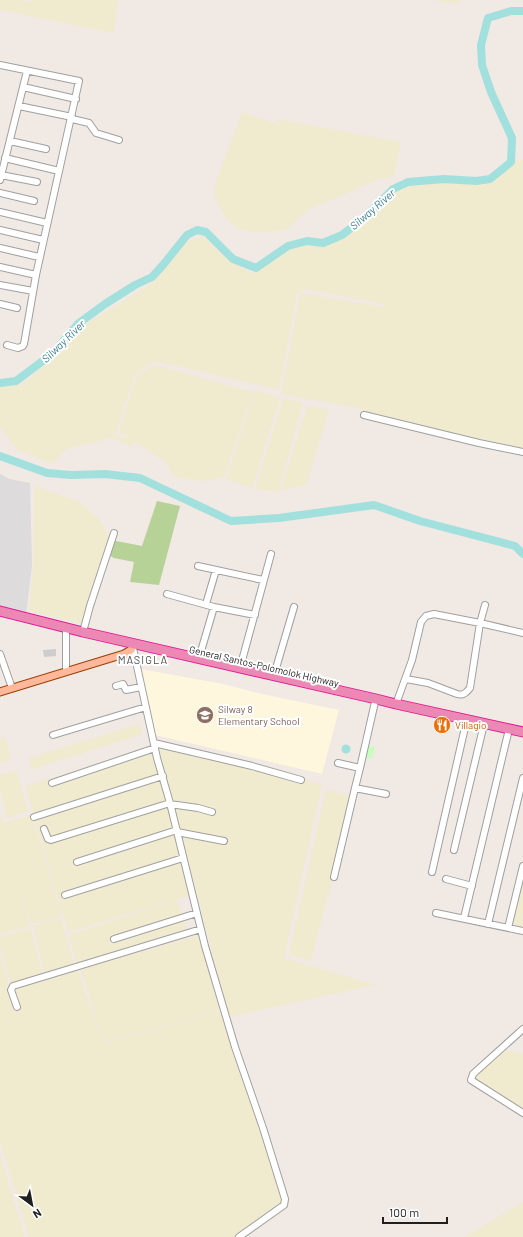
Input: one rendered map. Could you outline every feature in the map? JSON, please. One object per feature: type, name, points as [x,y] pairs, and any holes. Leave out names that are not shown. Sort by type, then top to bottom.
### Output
[{"type":"highway","points":[[0,611],[133,646],[199,658],[484,725],[523,732]]},
{"type":"highway","name":"General Santos-Polomolok Highway","points":[[0,616],[32,625],[133,646],[466,723],[484,725]]},
{"type":"highway","points":[[508,730],[523,736]]},
{"type":"main road","points":[[0,692],[124,654],[129,652],[133,646]]},
{"type":"street","points":[[0,64],[79,81],[72,118],[43,240],[24,344],[18,348],[7,345]]},
{"type":"street","points":[[28,71],[1,178],[37,182]]},
{"type":"street","points":[[23,88],[76,99]]},
{"type":"street","points":[[19,106],[89,122],[96,133],[118,140]]},
{"type":"street","points":[[10,141],[46,148]]},
{"type":"street","points":[[5,158],[59,171]]},
{"type":"street","points":[[0,193],[34,201]]},
{"type":"street","points":[[0,212],[47,223]]},
{"type":"street","points":[[0,230],[43,240]]},
{"type":"street","points":[[0,248],[40,257]]},
{"type":"street","points":[[0,267],[36,275]]},
{"type":"street","points":[[0,285],[33,292]]},
{"type":"street","points":[[0,304],[17,308]]},
{"type":"street","points":[[364,415],[479,443],[523,452]]},
{"type":"street","points":[[83,632],[114,533]]},
{"type":"street","points":[[240,668],[271,554]]},
{"type":"street","points":[[198,566],[263,580]]},
{"type":"street","points":[[206,604],[216,570]]},
{"type":"street","points":[[167,594],[214,607],[255,615]]},
{"type":"street","points":[[406,679],[428,683],[460,695],[467,693],[470,688],[480,623],[485,605]]},
{"type":"street","points":[[199,658],[214,607]]},
{"type":"street","points":[[274,675],[294,607]]},
{"type":"street","points":[[396,704],[406,679],[421,622],[426,616],[434,614],[480,623],[523,634]]},
{"type":"street","points":[[66,632],[66,671]]},
{"type":"street","points":[[133,646],[162,776],[201,929],[235,1047],[263,1128],[285,1199],[284,1205],[239,1237]]},
{"type":"street","points":[[0,654],[12,688]]},
{"type":"street","points":[[116,686],[123,684],[126,690],[141,686]]},
{"type":"street","points":[[334,877],[375,702]]},
{"type":"street","points":[[53,735],[146,707]]},
{"type":"street","points":[[432,872],[466,723]]},
{"type":"street","points":[[454,850],[484,725]]},
{"type":"street","points":[[464,918],[508,730]]},
{"type":"street","points":[[52,783],[155,746],[252,766],[301,780]]},
{"type":"street","points":[[338,763],[360,768]]},
{"type":"street","points":[[34,817],[162,776]]},
{"type":"street","points":[[488,924],[523,778]]},
{"type":"street","points":[[355,788],[386,794]]},
{"type":"street","points":[[44,829],[48,839],[51,840],[170,804],[198,808],[212,812]]},
{"type":"street","points":[[77,862],[177,831],[224,841]]},
{"type":"street","points":[[65,895],[183,858]]},
{"type":"street","points":[[508,928],[523,866]]},
{"type":"street","points":[[446,879],[472,886]]},
{"type":"street","points":[[114,939],[197,912]]},
{"type":"street","points":[[436,913],[523,932]]},
{"type":"street","points":[[17,1008],[11,990],[13,986],[201,929]]},
{"type":"street","points":[[523,1029],[474,1074],[471,1080],[523,1113]]},
{"type":"shaded area","points":[[0,0],[19,0],[31,2],[32,0],[118,0],[114,33],[0,10]]},
{"type":"shaded area","points":[[433,0],[461,0],[456,4]]},
{"type":"shaded area","points":[[242,112],[281,126],[277,119],[401,142],[394,176],[379,179],[310,209],[286,229],[267,232],[248,231],[237,228],[227,220],[215,197],[215,184]]},
{"type":"shaded area","points":[[523,160],[523,451],[362,413],[362,409],[281,394],[300,293],[383,307],[383,304],[305,289],[297,293],[279,390],[155,361],[134,375],[116,433],[108,432],[131,440],[119,432],[136,376],[155,365],[253,392],[224,477],[203,481],[174,477],[167,463],[134,441],[132,446],[111,438],[66,449],[53,464],[17,450],[0,427],[0,386],[21,385],[55,358],[83,326],[154,282],[188,241],[203,236],[231,263],[255,274],[272,257],[288,246],[307,244],[309,248],[307,241],[323,243],[342,235],[363,219],[393,189],[408,182],[444,179],[476,181],[490,179],[511,162]]},
{"type":"shaded area","points":[[255,390],[280,398],[252,488],[226,479]]},
{"type":"shaded area","points":[[283,398],[303,403],[278,492],[255,489]]},
{"type":"shaded area","points":[[307,406],[329,410],[306,485],[281,490]]},
{"type":"shaded area","points":[[0,474],[9,479],[30,483],[32,565],[26,615],[0,608]]},
{"type":"shaded area","points":[[34,486],[78,501],[101,521],[109,538],[82,624],[29,611],[33,565]]},
{"type":"shaded area","points":[[56,649],[56,656],[44,657],[43,650]]},
{"type":"shaded area","points":[[141,669],[223,684],[262,694],[339,710],[322,774],[155,735]]},
{"type":"shaded area","points":[[139,724],[143,734],[32,769],[29,758]]},
{"type":"shaded area","points":[[5,737],[11,760],[0,763],[0,739]]},
{"type":"shaded area","points":[[158,746],[322,784],[284,958],[375,985],[229,1017]]},
{"type":"shaded area","points":[[152,748],[192,895],[68,932],[25,786]]},
{"type":"shaded area","points":[[16,770],[28,811],[7,818],[0,790],[0,775]]},
{"type":"shaded area","points":[[326,789],[353,797],[311,961],[289,954]]},
{"type":"shaded area","points":[[0,815],[3,823],[32,815],[62,916],[42,922],[31,923],[19,882],[30,926],[0,934]]},
{"type":"shaded area","points":[[523,875],[523,930],[511,921]]},
{"type":"shaded area","points":[[177,900],[187,931],[77,963],[68,935]]},
{"type":"shaded area","points":[[61,918],[74,965],[45,973],[33,926]]},
{"type":"shaded area","points":[[30,928],[43,975],[11,984],[0,946],[0,937]]},
{"type":"shaded area","points":[[199,935],[222,1009],[103,1042],[81,969]]},
{"type":"shaded area","points":[[0,953],[9,985],[0,988]]},
{"type":"shaded area","points":[[77,968],[103,1043],[222,1010],[283,1203],[234,1237],[29,1237],[0,1142],[0,989]]},
{"type":"shaded area","points":[[502,1050],[523,1053],[523,1113],[473,1082],[475,1076]]},
{"type":"shaded area","points":[[0,1154],[10,1189],[25,1237],[0,1237]]},
{"type":"shaded area","points":[[523,1202],[523,1237],[465,1237]]},
{"type":"green space","points":[[157,501],[180,506],[159,585],[130,582],[134,562],[114,558],[107,554],[111,540],[142,546]]},
{"type":"green space","points":[[366,745],[375,747],[372,759],[363,757]]},
{"type":"water","points":[[346,744],[351,749],[346,754],[341,749]]},
{"type":"waterway","name":"Silway River","points":[[0,383],[16,381],[52,354],[79,323],[135,285],[152,277],[187,235],[197,230],[206,232],[233,259],[256,268],[288,246],[307,241],[323,243],[342,235],[363,219],[393,189],[408,182],[444,179],[476,181],[490,179],[511,162],[512,138],[491,92],[482,65],[481,45],[488,18],[511,11],[523,11]]},
{"type":"waterway","points":[[0,456],[47,473],[71,475],[105,474],[140,478],[231,521],[279,518],[374,505],[420,521],[515,546],[523,554]]},
{"type":"place","name":"Silway 8 Elementary School","points":[[205,715]]},
{"type":"place","name":"Villagio","points":[[442,725]]},
{"type":"district","name":"MASIGLA","points":[[143,659]]}]
